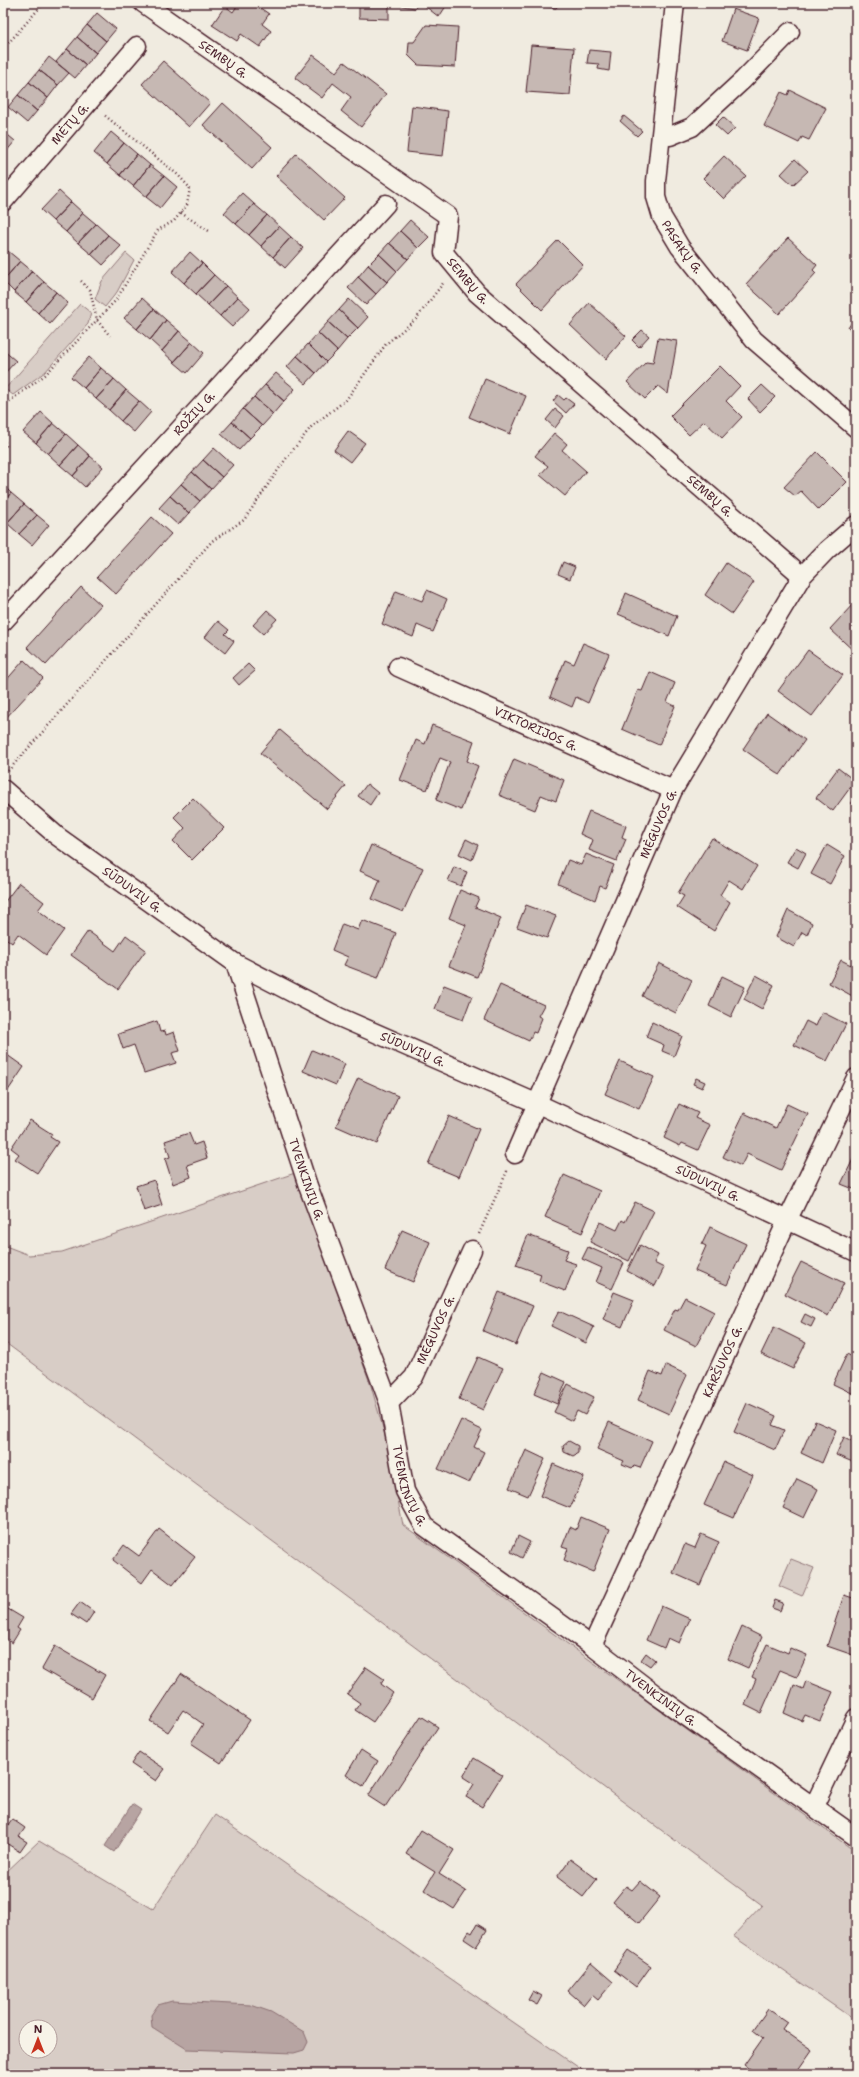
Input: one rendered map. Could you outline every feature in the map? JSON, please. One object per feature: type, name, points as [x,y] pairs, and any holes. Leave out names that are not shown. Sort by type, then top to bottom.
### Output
[{"type":"street","name":"SEMBŲ G.","points":[[143,3],[448,216],[444,253],[477,293],[802,576]]},
{"type":"street","name":"PASAKŲ G.","points":[[675,3],[656,181],[656,197],[662,217],[680,247],[754,340],[856,428]]},
{"type":"street","points":[[661,136],[670,136],[692,126],[743,80],[790,32]]},
{"type":"street","name":"MĖTŲ G.","points":[[3,202],[137,46]]},
{"type":"street","name":"ROŽIŲ G.","points":[[3,622],[386,204]]},
{"type":"street","name":"MĖGUVOS G.","points":[[515,1154],[673,790],[802,576],[827,550],[856,525]]},
{"type":"street","name":"VIKTORIJOS G.","points":[[398,667],[673,790]]},
{"type":"street","name":"SŪDUVIŲ G.","points":[[3,789],[57,836],[235,963],[339,1017],[536,1103],[856,1252]]},
{"type":"street","name":"TVENKINIŲ G.","points":[[235,963],[308,1186],[389,1402],[405,1491],[424,1526],[592,1646],[656,1695],[856,1837]]},
{"type":"street","name":"KARŠUVOS G.","points":[[592,1646],[787,1221],[856,1078]]},
{"type":"street","name":"MĖGUVOS G.","points":[[389,1402],[414,1377],[472,1250]]},
{"type":"street","points":[[814,1806],[856,1718]]},
{"type":"path","points":[[3,49],[44,3]]},
{"type":"path","points":[[3,406],[45,375],[116,300],[158,230],[174,221],[187,205],[190,188],[178,175],[89,103]]},
{"type":"path","points":[[181,213],[209,231]]},
{"type":"path","points":[[3,777],[212,541],[244,520],[285,460],[312,426],[346,400],[386,344],[416,319],[446,279],[453,264]]},
{"type":"path","points":[[81,280],[90,290],[97,320],[110,336]]},
{"type":"path","points":[[3,438],[8,448]]},
{"type":"path","points":[[472,1250],[515,1154]]},
{"type":"shaded area","points":[[126,253],[134,260],[117,292],[105,307],[95,299],[102,281]]},
{"type":"shaded area","points":[[80,304],[91,313],[88,324],[45,372],[13,395],[5,389]]},
{"type":"shaded area","points":[[295,1173],[371,1386],[385,1435],[403,1525],[856,1852],[856,2021],[733,1936],[762,1905],[3,1341],[3,1245],[29,1255],[62,1252]]},
{"type":"shaded area","points":[[791,1559],[814,1568],[802,1596],[779,1586]]},
{"type":"shaded area","points":[[132,1804],[141,1810],[114,1852],[105,1846]]},
{"type":"shaded area","points":[[215,1815],[588,2074],[3,2074],[3,1875],[39,1841],[153,1909]]},
{"type":"shaded area","points":[[172,2001],[251,2005],[271,2012],[304,2032],[308,2042],[304,2050],[294,2053],[187,2049],[152,2027],[151,2015],[158,2005]]},
{"type":"building","points":[[239,3],[253,3],[269,14],[262,24],[271,31],[260,47],[241,34],[237,41],[212,25],[225,6],[233,12]]},
{"type":"building","points":[[359,3],[389,3],[389,19],[359,18]]},
{"type":"building","points":[[403,3],[418,3],[415,8],[402,6]]},
{"type":"building","points":[[421,3],[448,3],[439,17]]},
{"type":"building","points":[[538,3],[583,3],[582,6],[560,4],[556,8],[540,6]]},
{"type":"building","points":[[733,9],[759,18],[747,50],[722,41]]},
{"type":"building","points":[[97,13],[116,29],[106,41],[87,25]]},
{"type":"building","points":[[87,25],[106,41],[96,53],[77,37]]},
{"type":"building","points":[[426,25],[458,27],[455,67],[418,65],[408,55],[409,42],[414,42]]},
{"type":"building","points":[[77,37],[96,53],[86,65],[67,49]]},
{"type":"building","points":[[531,45],[574,48],[570,95],[526,92]]},
{"type":"building","points":[[67,49],[86,65],[75,78],[56,62]]},
{"type":"building","points":[[589,50],[611,52],[609,71],[598,69],[599,64],[587,63]]},
{"type":"building","points":[[313,55],[336,72],[344,62],[386,94],[361,127],[341,111],[351,97],[333,83],[322,98],[295,78]]},
{"type":"building","points":[[49,57],[69,73],[58,85],[39,70]]},
{"type":"building","points":[[163,61],[210,103],[189,127],[142,84]]},
{"type":"building","points":[[39,70],[58,85],[48,98],[29,82]]},
{"type":"building","points":[[29,82],[48,98],[37,111],[18,95]]},
{"type":"building","points":[[790,90],[826,108],[809,140],[802,137],[799,143],[764,126],[781,92],[788,95]]},
{"type":"building","points":[[18,95],[37,111],[27,123],[8,107]]},
{"type":"building","points":[[223,103],[272,147],[252,169],[203,125]]},
{"type":"building","points":[[412,106],[448,111],[443,156],[407,152]]},
{"type":"building","points":[[624,116],[642,131],[637,136],[620,121]]},
{"type":"building","points":[[723,117],[735,128],[727,136],[715,125]]},
{"type":"building","points":[[3,131],[15,141],[5,153],[3,152]]},
{"type":"building","points":[[111,132],[124,143],[107,164],[94,153]]},
{"type":"building","points":[[124,143],[137,154],[120,175],[107,164]]},
{"type":"building","points":[[137,154],[150,165],[133,186],[120,175]]},
{"type":"building","points":[[296,154],[345,198],[324,220],[276,176]]},
{"type":"building","points":[[724,156],[746,176],[724,199],[703,178]]},
{"type":"building","points":[[795,159],[808,171],[793,185],[781,174]]},
{"type":"building","points":[[150,165],[164,176],[146,197],[133,186]]},
{"type":"building","points":[[164,176],[177,187],[160,208],[146,197]]},
{"type":"building","points":[[59,191],[71,202],[53,221],[41,210]]},
{"type":"building","points":[[242,193],[254,204],[236,224],[224,213]]},
{"type":"building","points":[[71,202],[83,213],[66,232],[53,221]]},
{"type":"building","points":[[254,204],[267,215],[249,235],[236,224]]},
{"type":"building","points":[[83,213],[96,224],[78,243],[66,232]]},
{"type":"building","points":[[267,215],[279,226],[261,246],[249,235]]},
{"type":"building","points":[[410,220],[429,237],[418,248],[400,231]]},
{"type":"building","points":[[96,224],[108,235],[91,254],[78,243]]},
{"type":"building","points":[[279,226],[291,237],[273,257],[261,246]]},
{"type":"building","points":[[400,231],[418,248],[408,259],[389,243]]},
{"type":"building","points":[[108,235],[121,246],[103,265],[91,254]]},
{"type":"building","points":[[291,237],[303,248],[285,268],[273,257]]},
{"type":"building","points":[[788,238],[817,265],[813,270],[816,273],[779,314],[746,284]]},
{"type":"building","points":[[558,240],[583,265],[542,310],[516,284]]},
{"type":"building","points":[[389,243],[408,259],[397,271],[379,254]]},
{"type":"building","points":[[8,251],[20,261],[3,281],[3,257]]},
{"type":"building","points":[[190,252],[202,263],[184,283],[172,272]]},
{"type":"building","points":[[379,254],[397,271],[387,282],[368,265]]},
{"type":"building","points":[[20,261],[32,271],[14,292],[3,281]]},
{"type":"building","points":[[202,263],[214,275],[196,294],[184,283]]},
{"type":"building","points":[[368,265],[387,282],[376,294],[358,277]]},
{"type":"building","points":[[32,271],[44,282],[26,302],[14,292]]},
{"type":"building","points":[[214,275],[226,286],[208,305],[196,294]]},
{"type":"building","points":[[358,277],[376,294],[366,305],[348,288]]},
{"type":"building","points":[[44,282],[56,292],[38,313],[26,302]]},
{"type":"building","points":[[226,286],[238,297],[220,316],[208,305]]},
{"type":"building","points":[[56,292],[68,303],[50,324],[38,313]]},
{"type":"building","points":[[238,297],[250,308],[232,327],[220,316]]},
{"type":"building","points":[[142,298],[154,309],[137,329],[124,318]]},
{"type":"building","points":[[349,299],[368,317],[358,328],[339,310]]},
{"type":"building","points":[[589,303],[626,336],[606,359],[570,325]]},
{"type":"building","points":[[154,309],[166,320],[150,340],[137,329]]},
{"type":"building","points":[[339,310],[358,328],[347,339],[328,322]]},
{"type":"building","points":[[856,316],[856,333],[848,328]]},
{"type":"building","points":[[166,320],[179,331],[162,351],[150,340]]},
{"type":"building","points":[[328,322],[347,339],[337,351],[318,333]]},
{"type":"building","points":[[642,330],[649,336],[639,347],[632,340]]},
{"type":"building","points":[[179,331],[192,342],[174,362],[162,351]]},
{"type":"building","points":[[318,333],[337,351],[326,362],[308,344]]},
{"type":"building","points":[[658,338],[677,341],[668,394],[658,386],[645,399],[627,382],[646,362],[653,363]]},
{"type":"building","points":[[192,342],[204,353],[187,373],[174,362]]},
{"type":"building","points":[[308,344],[326,362],[316,373],[297,356]]},
{"type":"building","points":[[3,350],[16,361],[3,375]]},
{"type":"building","points":[[297,356],[316,373],[306,384],[287,367]]},
{"type":"building","points":[[89,357],[101,368],[84,388],[71,377]]},
{"type":"building","points":[[720,366],[740,386],[726,401],[742,417],[722,438],[704,421],[689,435],[670,416]]},
{"type":"building","points":[[101,368],[114,379],[96,399],[84,388]]},
{"type":"building","points":[[276,373],[295,389],[284,401],[265,385]]},
{"type":"building","points":[[114,379],[126,390],[109,410],[96,399]]},
{"type":"building","points":[[485,379],[526,396],[510,434],[469,417]]},
{"type":"building","points":[[265,385],[284,401],[273,414],[254,397]]},
{"type":"building","points":[[762,385],[775,397],[760,412],[748,399]]},
{"type":"building","points":[[126,390],[139,401],[121,421],[109,410]]},
{"type":"building","points":[[558,395],[564,400],[566,398],[574,404],[566,413],[553,401]]},
{"type":"building","points":[[254,397],[273,414],[262,426],[243,409]]},
{"type":"building","points":[[139,401],[151,412],[134,432],[121,421]]},
{"type":"building","points":[[243,409],[262,426],[250,438],[232,422]]},
{"type":"building","points":[[555,409],[564,416],[555,428],[546,420]]},
{"type":"building","points":[[41,412],[53,423],[36,443],[23,432]]},
{"type":"building","points":[[232,422],[250,438],[239,450],[221,434]]},
{"type":"building","points":[[53,423],[66,434],[48,454],[36,443]]},
{"type":"building","points":[[348,431],[365,443],[350,462],[334,450]]},
{"type":"building","points":[[554,433],[567,444],[562,450],[586,471],[565,496],[540,475],[548,466],[535,456]]},
{"type":"building","points":[[66,434],[78,445],[60,465],[48,454]]},
{"type":"building","points":[[78,445],[90,456],[73,476],[60,465]]},
{"type":"building","points":[[214,448],[233,465],[222,477],[203,460]]},
{"type":"building","points":[[817,452],[847,482],[819,510],[801,491],[795,496],[784,487]]},
{"type":"building","points":[[90,456],[103,467],[85,487],[73,476]]},
{"type":"building","points":[[203,460],[222,477],[211,489],[192,472]]},
{"type":"building","points":[[192,472],[211,489],[200,501],[181,484]]},
{"type":"building","points":[[181,484],[200,501],[189,513],[170,496]]},
{"type":"building","points":[[3,485],[11,493],[3,502]]},
{"type":"building","points":[[11,493],[24,504],[7,523],[3,520],[3,502]]},
{"type":"building","points":[[170,496],[189,513],[178,525],[159,508]]},
{"type":"building","points":[[24,504],[37,515],[19,534],[7,523]]},
{"type":"building","points":[[37,515],[49,525],[32,545],[19,534]]},
{"type":"building","points":[[152,517],[171,534],[116,594],[97,577]]},
{"type":"building","points":[[563,562],[575,567],[570,579],[558,574]]},
{"type":"building","points":[[726,563],[754,582],[732,614],[705,595]]},
{"type":"building","points":[[81,587],[101,605],[46,665],[27,647]]},
{"type":"building","points":[[427,590],[447,599],[433,632],[417,625],[413,637],[382,624],[396,591],[422,601]]},
{"type":"building","points":[[626,593],[677,616],[669,636],[618,614]]},
{"type":"building","points":[[854,603],[856,604],[856,653],[830,629]]},
{"type":"building","points":[[267,610],[277,619],[263,634],[253,625]]},
{"type":"building","points":[[218,621],[229,630],[225,634],[234,641],[225,653],[205,637]]},
{"type":"building","points":[[583,643],[609,654],[588,703],[576,697],[572,707],[550,697],[565,660],[574,664]]},
{"type":"building","points":[[808,650],[843,675],[812,716],[778,691]]},
{"type":"building","points":[[24,660],[43,678],[3,721],[3,684]]},
{"type":"building","points":[[248,664],[255,671],[239,685],[233,678]]},
{"type":"building","points":[[650,672],[675,683],[667,702],[675,706],[659,745],[622,729],[638,690],[642,691]]},
{"type":"building","points":[[767,713],[805,740],[780,775],[743,749]]},
{"type":"building","points":[[432,725],[474,741],[467,761],[478,766],[461,810],[436,800],[450,762],[440,758],[427,790],[400,780],[416,740],[425,744]]},
{"type":"building","points":[[280,730],[346,786],[327,809],[260,753]]},
{"type":"building","points":[[514,759],[564,780],[556,801],[541,795],[535,810],[499,795]]},
{"type":"building","points":[[838,768],[855,781],[833,811],[816,798]]},
{"type":"building","points":[[367,784],[378,793],[370,805],[358,796]]},
{"type":"building","points":[[856,795],[856,807],[851,804]]},
{"type":"building","points":[[193,798],[224,828],[192,860],[173,841],[185,828],[174,817]]},
{"type":"building","points":[[589,811],[626,826],[622,837],[626,839],[617,861],[589,850],[593,840],[580,834]]},
{"type":"building","points":[[712,838],[757,866],[743,889],[729,880],[720,895],[730,902],[714,931],[677,907],[684,896],[678,893]]},
{"type":"building","points":[[466,839],[478,845],[472,860],[459,854]]},
{"type":"building","points":[[371,845],[423,868],[403,912],[372,899],[380,880],[360,871]]},
{"type":"building","points":[[827,845],[845,856],[830,884],[811,874]]},
{"type":"building","points":[[796,847],[806,853],[798,868],[787,862]]},
{"type":"building","points":[[586,854],[614,865],[605,888],[600,886],[595,900],[558,884],[568,860],[581,865]]},
{"type":"building","points":[[454,867],[467,872],[461,886],[448,881]]},
{"type":"building","points":[[19,883],[44,902],[38,910],[64,930],[46,955],[18,934],[12,943],[3,936],[3,904]]},
{"type":"building","points":[[460,890],[479,898],[475,907],[501,918],[477,977],[449,966],[466,925],[449,918]]},
{"type":"building","points":[[526,905],[556,916],[547,938],[517,927]]},
{"type":"building","points":[[788,910],[812,923],[807,935],[802,932],[794,947],[776,937]]},
{"type":"building","points":[[362,920],[396,933],[378,978],[344,965],[348,957],[332,950],[342,924],[358,930]]},
{"type":"building","points":[[88,931],[115,951],[126,935],[146,950],[118,989],[71,955]]},
{"type":"building","points":[[841,960],[853,966],[856,960],[856,998],[829,983]]},
{"type":"building","points":[[659,963],[692,980],[676,1013],[642,996]]},
{"type":"building","points":[[756,975],[774,985],[762,1009],[744,999]]},
{"type":"building","points":[[722,976],[745,987],[731,1017],[709,1006]]},
{"type":"building","points":[[444,985],[472,996],[463,1020],[435,1009]]},
{"type":"building","points":[[500,985],[544,1005],[538,1016],[542,1018],[536,1033],[533,1032],[529,1041],[484,1020]]},
{"type":"building","points":[[822,1012],[846,1024],[827,1061],[794,1045],[806,1021],[816,1026]]},
{"type":"building","points":[[157,1021],[160,1032],[165,1031],[166,1035],[174,1032],[180,1051],[172,1053],[176,1063],[144,1073],[134,1045],[123,1049],[118,1034]]},
{"type":"building","points":[[652,1022],[682,1036],[674,1056],[662,1051],[664,1045],[646,1037]]},
{"type":"building","points":[[312,1050],[345,1064],[336,1085],[303,1071]]},
{"type":"building","points":[[3,1052],[24,1067],[5,1095],[3,1093]]},
{"type":"building","points":[[620,1061],[654,1077],[639,1109],[605,1094]]},
{"type":"building","points":[[358,1078],[398,1096],[377,1144],[336,1126]]},
{"type":"building","points":[[696,1078],[705,1082],[702,1088],[693,1084]]},
{"type":"building","points":[[679,1104],[698,1113],[695,1118],[710,1125],[698,1150],[682,1143],[680,1146],[664,1138]]},
{"type":"building","points":[[787,1104],[808,1114],[781,1170],[747,1154],[741,1166],[723,1157],[744,1113],[776,1128]]},
{"type":"building","points":[[449,1116],[479,1129],[459,1177],[428,1164]]},
{"type":"building","points":[[30,1120],[52,1134],[50,1137],[58,1142],[37,1173],[15,1159],[19,1154],[11,1148]]},
{"type":"building","points":[[189,1133],[194,1145],[202,1142],[207,1158],[187,1165],[191,1177],[173,1184],[165,1159],[170,1157],[165,1141]]},
{"type":"building","points":[[856,1153],[856,1190],[841,1184]]},
{"type":"building","points":[[564,1175],[600,1191],[582,1233],[545,1217]]},
{"type":"building","points":[[154,1180],[162,1205],[144,1211],[136,1186]]},
{"type":"building","points":[[635,1202],[654,1211],[629,1261],[590,1242],[600,1222],[617,1230],[622,1220],[625,1222]]},
{"type":"building","points":[[710,1227],[746,1244],[727,1285],[695,1271],[706,1246],[702,1244]]},
{"type":"building","points":[[402,1230],[430,1242],[413,1282],[385,1270]]},
{"type":"building","points":[[528,1235],[568,1250],[564,1260],[576,1264],[565,1291],[539,1281],[541,1274],[516,1265]]},
{"type":"building","points":[[640,1245],[658,1255],[654,1263],[664,1268],[655,1286],[627,1271]]},
{"type":"building","points":[[588,1247],[624,1263],[612,1289],[596,1282],[602,1268],[582,1259]]},
{"type":"building","points":[[801,1262],[844,1283],[828,1316],[785,1294]]},
{"type":"building","points":[[499,1292],[533,1306],[516,1345],[483,1331]]},
{"type":"building","points":[[614,1292],[634,1300],[622,1327],[603,1319]]},
{"type":"building","points":[[685,1297],[714,1312],[696,1346],[664,1330],[675,1309],[678,1310]]},
{"type":"building","points":[[559,1311],[594,1327],[586,1343],[551,1326]]},
{"type":"building","points":[[805,1314],[815,1319],[811,1327],[801,1322]]},
{"type":"building","points":[[774,1327],[806,1343],[793,1369],[761,1354]]},
{"type":"building","points":[[847,1354],[856,1359],[856,1395],[833,1384]]},
{"type":"building","points":[[478,1357],[503,1368],[483,1410],[459,1399]]},
{"type":"building","points":[[666,1365],[687,1375],[669,1414],[638,1400],[650,1371],[662,1376]]},
{"type":"building","points":[[544,1372],[566,1382],[557,1404],[534,1394]]},
{"type":"building","points":[[568,1384],[594,1397],[585,1415],[577,1411],[572,1421],[554,1412]]},
{"type":"building","points":[[747,1403],[776,1416],[772,1425],[784,1430],[775,1450],[734,1432]]},
{"type":"building","points":[[461,1420],[482,1430],[474,1447],[484,1452],[469,1483],[438,1469]]},
{"type":"building","points":[[815,1421],[836,1430],[822,1463],[801,1453]]},
{"type":"building","points":[[609,1422],[652,1441],[640,1468],[634,1466],[632,1468],[622,1464],[624,1461],[597,1449]]},
{"type":"building","points":[[844,1437],[856,1443],[855,1463],[836,1455]]},
{"type":"building","points":[[569,1441],[578,1446],[578,1453],[573,1456],[564,1452],[563,1446]]},
{"type":"building","points":[[526,1450],[545,1459],[528,1496],[509,1488]]},
{"type":"building","points":[[724,1462],[753,1475],[734,1518],[704,1505]]},
{"type":"building","points":[[553,1464],[584,1477],[570,1508],[540,1496]]},
{"type":"building","points":[[797,1479],[818,1489],[804,1518],[783,1508]]},
{"type":"building","points":[[581,1517],[610,1529],[593,1572],[564,1560],[568,1549],[562,1547],[570,1527],[576,1530]]},
{"type":"building","points":[[159,1529],[195,1557],[173,1585],[152,1569],[142,1583],[113,1560],[124,1545],[139,1556]]},
{"type":"building","points":[[701,1534],[719,1542],[700,1585],[673,1573],[685,1544],[695,1548]]},
{"type":"building","points":[[518,1536],[530,1542],[522,1558],[511,1552]]},
{"type":"building","points":[[844,1595],[856,1599],[856,1656],[827,1646]]},
{"type":"building","points":[[775,1600],[783,1603],[780,1611],[772,1608]]},
{"type":"building","points":[[80,1602],[94,1612],[86,1624],[71,1614]]},
{"type":"building","points":[[3,1606],[23,1618],[17,1628],[20,1630],[12,1643],[3,1638]]},
{"type":"building","points":[[661,1606],[690,1619],[679,1643],[668,1638],[664,1648],[646,1640]]},
{"type":"building","points":[[742,1627],[762,1637],[748,1668],[728,1659]]},
{"type":"building","points":[[767,1644],[788,1653],[790,1648],[807,1655],[797,1677],[780,1670],[761,1713],[745,1705],[756,1679],[752,1677]]},
{"type":"building","points":[[55,1646],[105,1675],[92,1698],[42,1669]]},
{"type":"building","points":[[646,1653],[655,1660],[650,1666],[641,1660]]},
{"type":"building","points":[[366,1667],[384,1679],[381,1684],[393,1693],[373,1722],[355,1710],[360,1703],[347,1694]]},
{"type":"building","points":[[181,1674],[250,1720],[221,1763],[191,1743],[203,1724],[183,1710],[168,1732],[150,1721]]},
{"type":"building","points":[[806,1681],[833,1692],[820,1721],[805,1715],[802,1721],[784,1713],[794,1685],[803,1689]]},
{"type":"building","points":[[421,1716],[438,1727],[385,1807],[368,1796]]},
{"type":"building","points":[[361,1750],[378,1761],[363,1786],[346,1775]]},
{"type":"building","points":[[139,1752],[165,1769],[156,1781],[131,1764]]},
{"type":"building","points":[[474,1758],[502,1775],[482,1807],[466,1797],[474,1784],[463,1777]]},
{"type":"building","points":[[3,1814],[8,1817],[3,1826]]},
{"type":"building","points":[[12,1819],[25,1828],[19,1837],[27,1842],[20,1852],[3,1841],[3,1832]]},
{"type":"building","points":[[421,1830],[454,1850],[439,1874],[466,1891],[454,1909],[424,1890],[435,1872],[406,1854]]},
{"type":"building","points":[[570,1859],[597,1879],[583,1897],[557,1877]]},
{"type":"building","points":[[640,1881],[660,1897],[639,1923],[613,1902],[626,1886],[632,1890]]},
{"type":"building","points":[[477,1924],[487,1930],[476,1947],[464,1939],[469,1931],[472,1933]]},
{"type":"building","points":[[628,1950],[651,1966],[636,1987],[614,1970]]},
{"type":"building","points":[[591,1963],[613,1982],[598,2000],[592,1995],[584,2005],[568,1991]]},
{"type":"building","points":[[533,1991],[542,1996],[537,2005],[528,2000]]},
{"type":"building","points":[[768,2009],[787,2022],[782,2029],[812,2050],[795,2074],[756,2074],[744,2065],[763,2038],[753,2030]]}]
